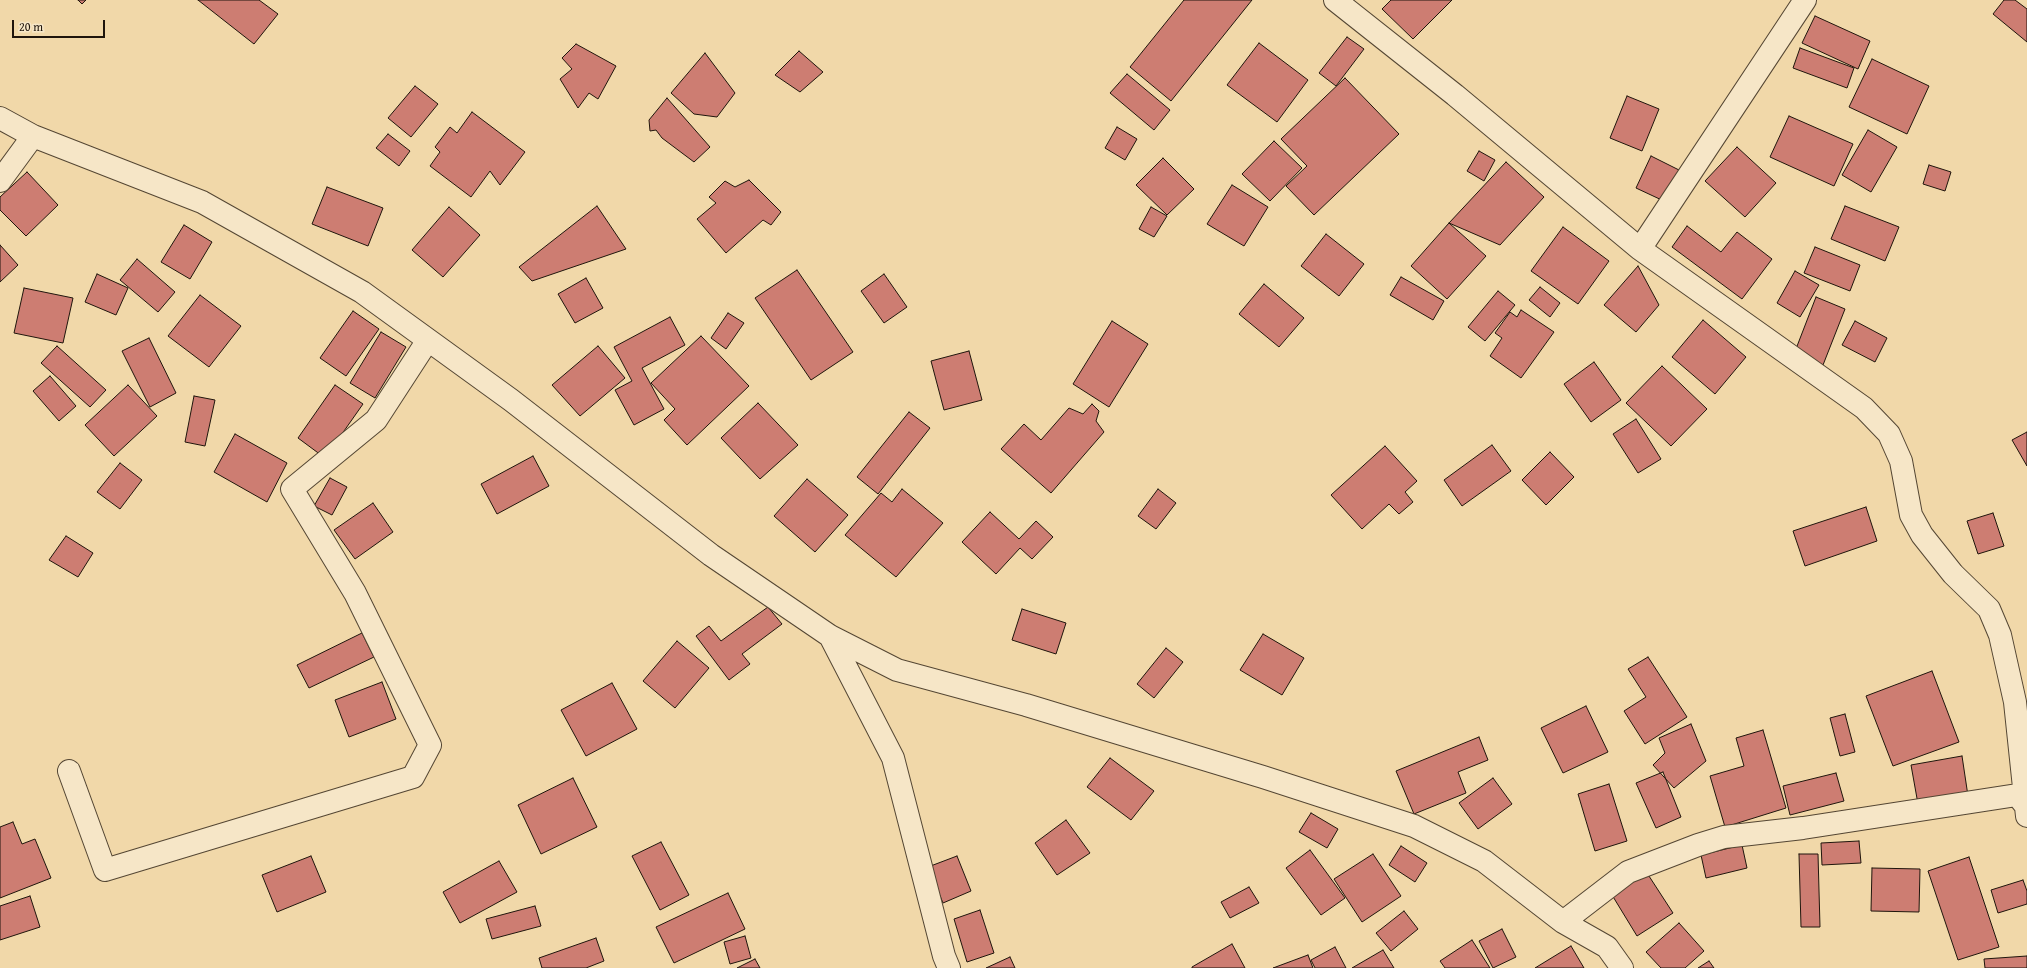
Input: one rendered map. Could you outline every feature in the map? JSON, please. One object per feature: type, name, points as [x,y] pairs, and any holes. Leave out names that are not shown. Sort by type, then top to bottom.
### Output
[{"type":"street","points":[[1335,0],[1456,95],[1640,249],[1864,408],[1889,434],[1901,461],[1911,515],[1922,535],[1953,574],[1989,609],[2000,635],[2015,702],[2026,810]]},
{"type":"street","points":[[1640,249],[1805,0]]},
{"type":"street","points":[[0,118],[33,136],[202,202],[362,292],[511,400],[711,555],[830,636],[897,670],[1033,707],[1263,777],[1414,826],[1484,861],[1563,922],[1607,948],[1622,968]]},
{"type":"street","points":[[0,181],[33,136]]},
{"type":"street","points":[[69,771],[104,870],[413,777],[430,745],[355,593],[292,489],[376,420],[428,340]]},
{"type":"street","points":[[830,636],[893,758],[944,956],[949,968]]},
{"type":"street","points":[[1563,922],[1628,872],[1677,855],[1698,845],[1724,837],[1803,828],[2017,795],[2026,810]]},
{"type":"building","points":[[78,0],[86,0],[82,4]]},
{"type":"building","points":[[198,0],[259,0],[278,14],[254,44]]},
{"type":"building","points":[[1184,0],[1252,0],[1171,101],[1130,67]]},
{"type":"building","points":[[1391,0],[1452,0],[1413,39],[1382,9]]},
{"type":"building","points":[[2004,0],[2015,0],[2027,9],[2027,42],[1993,14]]},
{"type":"building","points":[[1815,16],[1870,41],[1858,69],[1802,43]]},
{"type":"building","points":[[1347,37],[1364,49],[1336,86],[1319,73]]},
{"type":"building","points":[[1259,43],[1308,80],[1277,122],[1227,85]]},
{"type":"building","points":[[576,44],[616,66],[598,99],[589,93],[578,108],[560,79],[572,69],[562,58]]},
{"type":"building","points":[[1800,48],[1854,68],[1847,88],[1793,68]]},
{"type":"building","points":[[799,51],[823,72],[800,92],[775,75]]},
{"type":"building","points":[[705,53],[735,93],[717,117],[694,114],[671,93]]},
{"type":"building","points":[[1872,59],[1929,86],[1907,134],[1849,107]]},
{"type":"building","points":[[1127,74],[1170,110],[1154,130],[1110,93]]},
{"type":"building","points":[[1345,78],[1399,134],[1314,215],[1286,186],[1307,166],[1281,139]]},
{"type":"building","points":[[415,86],[438,104],[411,137],[388,118]]},
{"type":"building","points":[[1627,96],[1659,109],[1642,151],[1610,138]]},
{"type":"building","points":[[667,98],[710,147],[694,162],[662,138],[656,130],[650,131],[649,120]]},
{"type":"building","points":[[472,112],[525,152],[500,185],[490,171],[471,197],[430,166],[440,152],[435,147],[450,127],[457,133]]},
{"type":"building","points":[[1789,116],[1853,144],[1834,186],[1770,157]]},
{"type":"building","points":[[1117,127],[1137,139],[1125,160],[1105,148]]},
{"type":"building","points":[[1868,130],[1897,147],[1871,192],[1842,175]]},
{"type":"building","points":[[388,134],[410,151],[399,166],[376,148]]},
{"type":"building","points":[[1274,141],[1302,168],[1270,201],[1242,174]]},
{"type":"building","points":[[1737,147],[1776,183],[1745,217],[1705,181]]},
{"type":"building","points":[[1479,151],[1495,160],[1484,181],[1467,171]]},
{"type":"building","points":[[1651,156],[1681,171],[1666,202],[1636,188]]},
{"type":"building","points":[[1163,158],[1194,189],[1167,215],[1136,185]]},
{"type":"building","points":[[1506,162],[1544,197],[1500,245],[1449,223]]},
{"type":"building","points":[[1929,165],[1951,172],[1945,191],[1923,184]]},
{"type":"building","points":[[27,172],[58,205],[26,236],[0,210],[0,197]]},
{"type":"building","points":[[749,180],[781,212],[771,225],[763,220],[726,253],[697,219],[716,203],[709,197],[725,181],[735,187]]},
{"type":"building","points":[[1232,185],[1268,207],[1244,246],[1207,224]]},
{"type":"building","points":[[327,187],[383,208],[368,246],[312,224]]},
{"type":"building","points":[[597,206],[626,249],[532,281],[519,267]]},
{"type":"building","points":[[1845,206],[1899,227],[1885,261],[1831,239]]},
{"type":"building","points":[[449,207],[480,235],[443,277],[412,250]]},
{"type":"building","points":[[1151,207],[1167,216],[1154,237],[1139,229]]},
{"type":"building","points":[[1449,223],[1486,256],[1447,299],[1411,266]]},
{"type":"building","points":[[184,225],[212,242],[190,279],[161,262]]},
{"type":"building","points":[[1687,226],[1721,252],[1737,232],[1772,259],[1742,299],[1672,247]]},
{"type":"building","points":[[1563,227],[1609,261],[1578,304],[1531,271]]},
{"type":"building","points":[[1326,234],[1364,264],[1339,296],[1301,266]]},
{"type":"building","points":[[0,245],[18,265],[0,282]]},
{"type":"building","points":[[1815,247],[1860,265],[1850,291],[1804,273]]},
{"type":"building","points":[[137,259],[175,292],[158,312],[120,280]]},
{"type":"building","points":[[1638,266],[1659,305],[1636,332],[1604,305]]},
{"type":"building","points":[[797,270],[853,352],[811,380],[755,298]]},
{"type":"building","points":[[1795,271],[1819,285],[1800,317],[1777,303]]},
{"type":"building","points":[[97,274],[128,288],[116,315],[85,302]]},
{"type":"building","points":[[884,274],[907,307],[884,323],[861,291]]},
{"type":"building","points":[[1401,277],[1444,301],[1433,320],[1390,295]]},
{"type":"building","points":[[586,278],[603,308],[575,323],[558,294]]},
{"type":"building","points":[[1264,284],[1304,318],[1279,347],[1239,314]]},
{"type":"building","points":[[1540,287],[1560,303],[1550,317],[1529,300]]},
{"type":"building","points":[[24,288],[73,298],[63,343],[14,333]]},
{"type":"building","points":[[1498,291],[1515,305],[1485,341],[1468,327]]},
{"type":"building","points":[[200,295],[241,326],[209,367],[168,336]]},
{"type":"building","points":[[1816,297],[1845,309],[1823,365],[1794,354]]},
{"type":"building","points":[[1521,310],[1554,332],[1521,378],[1490,356],[1502,338],[1495,333],[1510,312],[1517,317]]},
{"type":"building","points":[[353,311],[379,329],[346,376],[320,358]]},
{"type":"building","points":[[728,313],[744,323],[726,349],[711,338]]},
{"type":"building","points":[[670,317],[685,345],[642,368],[664,409],[634,425],[615,390],[632,381],[614,347]]},
{"type":"building","points":[[1703,320],[1746,357],[1715,394],[1672,357]]},
{"type":"building","points":[[1112,321],[1148,344],[1109,407],[1073,384]]},
{"type":"building","points":[[1855,321],[1887,338],[1875,362],[1842,345]]},
{"type":"building","points":[[381,332],[406,347],[375,398],[350,383]]},
{"type":"building","points":[[701,336],[749,386],[687,445],[664,420],[675,409],[651,383]]},
{"type":"building","points":[[149,338],[176,393],[150,407],[122,351]]},
{"type":"building","points":[[57,346],[106,390],[90,407],[41,363]]},
{"type":"building","points":[[598,346],[625,378],[580,416],[552,385]]},
{"type":"building","points":[[969,351],[982,400],[944,410],[931,361]]},
{"type":"building","points":[[1594,362],[1621,400],[1591,422],[1564,384]]},
{"type":"building","points":[[1662,366],[1707,409],[1671,446],[1626,403]]},
{"type":"building","points":[[50,376],[76,406],[59,421],[33,391]]},
{"type":"building","points":[[128,385],[157,416],[114,456],[85,425]]},
{"type":"building","points":[[335,385],[363,404],[325,458],[298,438]]},
{"type":"building","points":[[194,396],[215,400],[205,446],[185,442]]},
{"type":"building","points":[[758,403],[798,445],[760,479],[721,438]]},
{"type":"building","points":[[1092,404],[1099,411],[1096,421],[1104,432],[1051,493],[1001,449],[1024,424],[1041,440],[1069,408],[1083,414]]},
{"type":"building","points":[[909,412],[930,428],[878,494],[857,477]]},
{"type":"building","points":[[1636,419],[1661,459],[1638,473],[1613,434]]},
{"type":"building","points":[[2027,432],[2027,466],[2012,440]]},
{"type":"building","points":[[235,434],[287,463],[267,502],[214,472]]},
{"type":"building","points":[[1492,445],[1511,471],[1462,506],[1444,480]]},
{"type":"building","points":[[1385,446],[1417,481],[1405,492],[1413,502],[1399,514],[1389,504],[1362,529],[1331,495]]},
{"type":"building","points":[[1550,452],[1574,477],[1546,505],[1522,480]]},
{"type":"building","points":[[533,456],[549,486],[497,514],[481,484]]},
{"type":"building","points":[[120,463],[142,480],[120,509],[97,492]]},
{"type":"building","points":[[330,478],[347,487],[332,515],[314,506]]},
{"type":"building","points":[[807,479],[848,515],[815,552],[774,516]]},
{"type":"building","points":[[902,489],[943,523],[896,577],[845,535],[881,493],[892,502]]},
{"type":"building","points":[[1158,489],[1176,503],[1156,529],[1138,516]]},
{"type":"building","points":[[373,503],[393,532],[355,559],[334,530]]},
{"type":"building","points":[[1866,507],[1877,541],[1805,566],[1793,531]]},
{"type":"building","points":[[990,512],[1019,539],[1036,521],[1053,537],[1032,559],[1020,548],[996,574],[962,542]]},
{"type":"building","points":[[1993,513],[2004,546],[1978,554],[1967,521]]},
{"type":"building","points":[[66,536],[93,553],[78,577],[49,560]]},
{"type":"building","points":[[768,607],[782,624],[742,654],[750,664],[729,680],[696,636],[709,626],[721,641]]},
{"type":"building","points":[[1022,609],[1066,623],[1056,654],[1012,640]]},
{"type":"building","points":[[362,633],[374,657],[309,688],[297,665]]},
{"type":"building","points":[[1263,634],[1304,658],[1282,695],[1240,670]]},
{"type":"building","points":[[677,641],[709,668],[675,708],[643,681]]},
{"type":"building","points":[[1166,648],[1183,662],[1154,698],[1137,684]]},
{"type":"building","points":[[1648,657],[1687,717],[1645,744],[1624,711],[1646,697],[1628,669]]},
{"type":"building","points":[[1932,671],[1959,742],[1893,766],[1866,696]]},
{"type":"building","points":[[382,682],[396,719],[349,737],[335,700]]},
{"type":"building","points":[[612,683],[637,729],[586,756],[561,710]]},
{"type":"building","points":[[1586,706],[1608,752],[1563,773],[1541,728]]},
{"type":"building","points":[[1845,714],[1855,752],[1840,756],[1830,718]]},
{"type":"building","points":[[1691,724],[1706,761],[1674,788],[1653,765],[1665,753],[1659,738]]},
{"type":"building","points":[[1763,730],[1786,808],[1725,827],[1710,776],[1744,766],[1736,738]]},
{"type":"building","points":[[1479,737],[1488,760],[1458,772],[1466,793],[1414,814],[1396,771]]},
{"type":"building","points":[[1962,756],[1968,796],[1918,804],[1911,765]]},
{"type":"building","points":[[1110,758],[1154,791],[1131,820],[1087,787]]},
{"type":"building","points":[[1663,772],[1681,817],[1656,828],[1636,783]]},
{"type":"building","points":[[1836,773],[1844,801],[1790,815],[1783,786]]},
{"type":"building","points":[[573,778],[597,827],[541,854],[518,805]]},
{"type":"building","points":[[1493,778],[1512,804],[1478,829],[1459,803]]},
{"type":"building","points":[[1609,784],[1627,841],[1595,851],[1578,794]]},
{"type":"building","points":[[1311,813],[1338,829],[1327,848],[1299,832]]},
{"type":"building","points":[[1066,820],[1090,853],[1057,875],[1035,843]]},
{"type":"building","points":[[13,822],[22,844],[35,839],[51,878],[0,898],[0,827]]},
{"type":"building","points":[[1859,841],[1861,863],[1822,865],[1821,843]]},
{"type":"building","points":[[661,842],[689,895],[660,910],[632,856]]},
{"type":"building","points":[[1742,845],[1747,868],[1706,878],[1701,855]]},
{"type":"building","points":[[1401,846],[1427,863],[1415,882],[1389,865]]},
{"type":"building","points":[[1310,850],[1345,898],[1321,915],[1286,868]]},
{"type":"building","points":[[1373,854],[1401,896],[1362,922],[1334,879]]},
{"type":"building","points":[[1799,854],[1818,854],[1820,927],[1801,927]]},
{"type":"building","points":[[311,856],[326,892],[277,912],[262,875]]},
{"type":"building","points":[[957,856],[971,891],[943,903],[928,867]]},
{"type":"building","points":[[1969,857],[1999,947],[1958,960],[1928,871]]},
{"type":"building","points":[[499,861],[517,892],[460,923],[443,892]]},
{"type":"building","points":[[1872,868],[1920,869],[1919,912],[1871,911]]},
{"type":"building","points":[[1647,873],[1673,913],[1637,936],[1612,895]]},
{"type":"building","points":[[2023,880],[2027,891],[2027,904],[1998,913],[1991,890]]},
{"type":"building","points":[[1249,887],[1259,903],[1230,918],[1221,902]]},
{"type":"building","points":[[728,893],[745,929],[674,963],[656,927]]},
{"type":"building","points":[[30,896],[40,927],[0,940],[0,906]]},
{"type":"building","points":[[535,906],[541,926],[492,939],[486,919]]},
{"type":"building","points":[[980,910],[994,953],[967,962],[954,919]]},
{"type":"building","points":[[1404,911],[1418,929],[1391,951],[1376,933]]},
{"type":"building","points":[[1679,923],[1704,951],[1685,968],[1661,968],[1646,952]]},
{"type":"building","points":[[1502,929],[1516,957],[1493,968],[1479,941]]},
{"type":"building","points":[[745,936],[751,958],[730,964],[724,942]]},
{"type":"building","points":[[596,938],[604,961],[586,968],[542,968],[539,958]]},
{"type":"building","points":[[1472,940],[1490,968],[1445,968],[1440,961]]},
{"type":"building","points":[[1232,944],[1245,968],[1192,968],[1192,967]]},
{"type":"building","points":[[1571,946],[1584,968],[1535,968]]},
{"type":"building","points":[[1335,947],[1346,968],[1315,968],[1311,960]]},
{"type":"building","points":[[1383,950],[1394,968],[1352,968]]},
{"type":"building","points":[[1308,955],[1313,968],[1273,968]]},
{"type":"building","points":[[2027,956],[2027,968],[1985,968],[1984,959]]},
{"type":"building","points":[[1010,957],[1015,968],[986,968]]},
{"type":"building","points":[[755,959],[760,968],[737,968]]},
{"type":"building","points":[[1709,961],[1714,968],[1698,968]]}]
